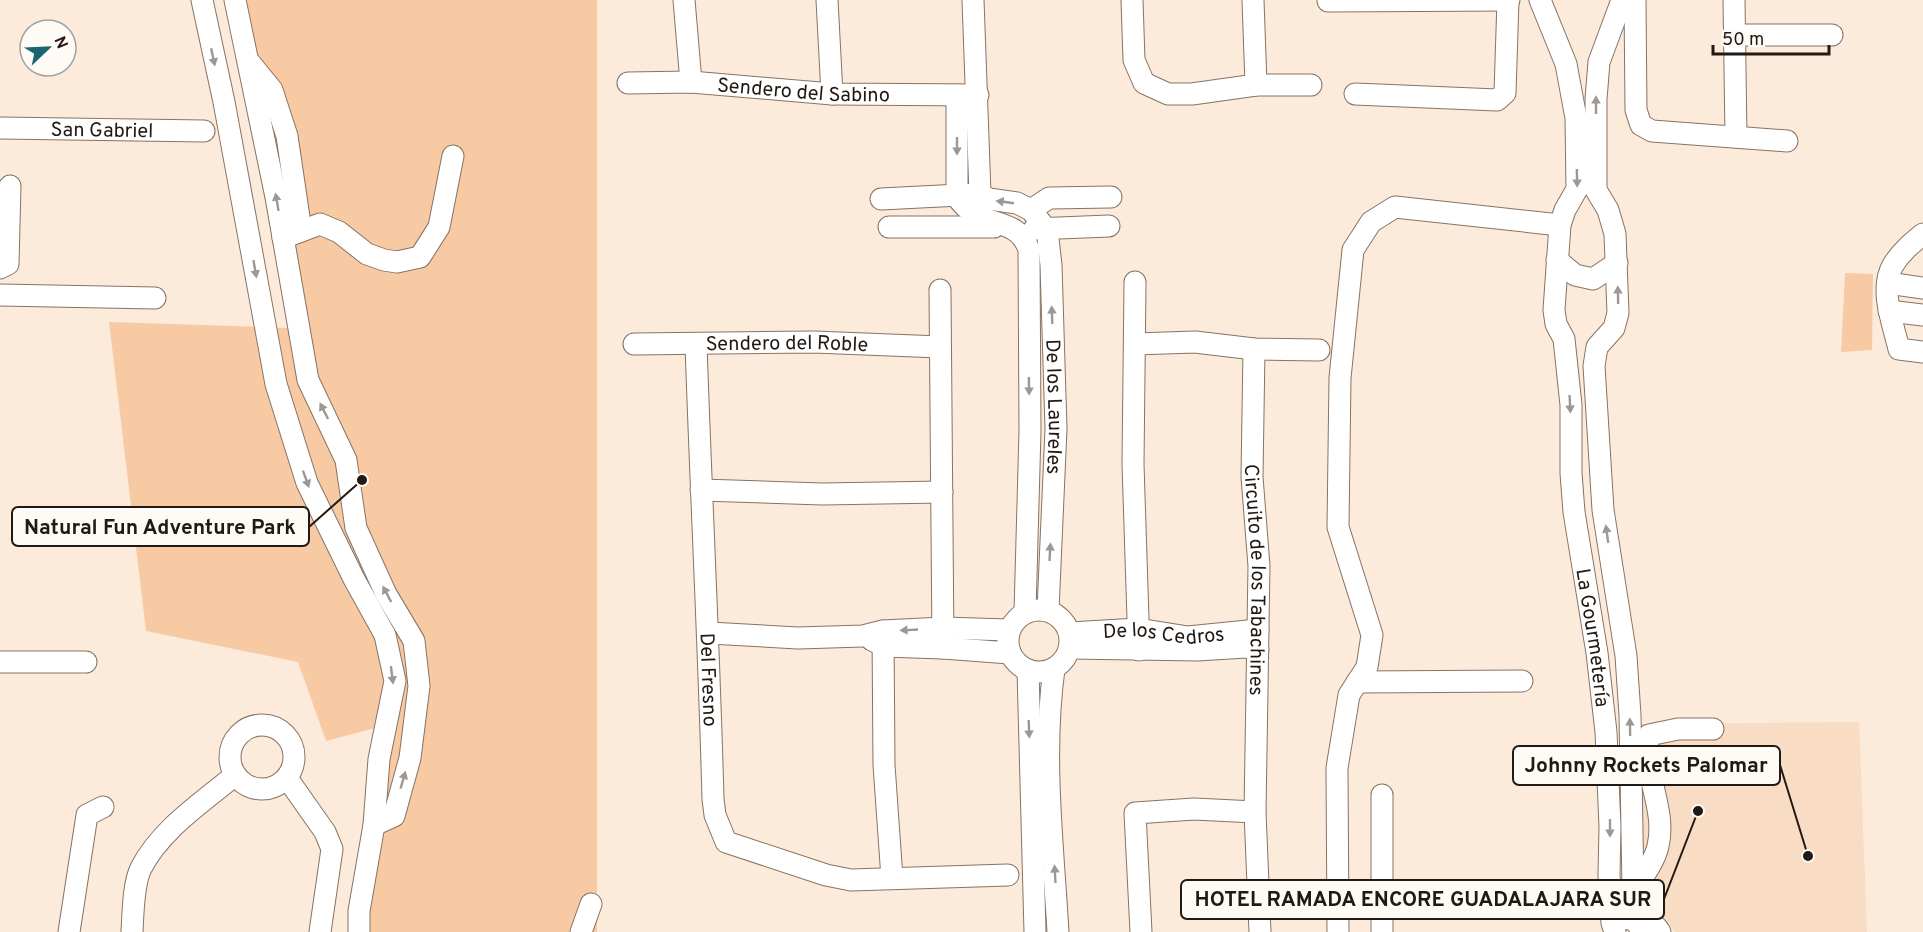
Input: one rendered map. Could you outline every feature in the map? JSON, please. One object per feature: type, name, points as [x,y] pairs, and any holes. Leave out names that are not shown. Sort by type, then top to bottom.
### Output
[{"type":"street","points":[[202,0],[224,102],[276,384],[307,483],[354,579],[385,635],[395,681],[379,759],[374,825],[359,911],[359,932]]},
{"type":"street","points":[[235,0],[292,235],[308,380],[346,460],[356,528],[386,594],[414,641],[419,686],[410,758],[394,816],[374,825]]},
{"type":"street","points":[[684,0],[691,82]]},
{"type":"street","points":[[827,0],[832,94]]},
{"type":"street","points":[[973,0],[980,194]]},
{"type":"street","points":[[1132,0],[1134,60],[1144,84],[1168,93],[1192,94],[1256,85],[1311,85]]},
{"type":"street","points":[[1253,0],[1256,85]]},
{"type":"street","points":[[1328,1],[1508,0],[1505,93],[1497,100],[1355,94]]},
{"type":"street","name":"La Gourmetería","points":[[1540,0],[1566,64],[1576,118],[1577,189],[1565,210],[1560,225],[1554,310],[1556,324],[1564,339],[1571,405],[1571,473],[1574,512],[1597,653],[1606,732],[1612,929]]},
{"type":"street","points":[[1563,346],[1597,347],[1614,328],[1618,313],[1614,234],[1608,210],[1596,190],[1596,99],[1599,62],[1622,0]]},
{"type":"street","points":[[1635,0],[1636,110],[1641,125],[1652,131],[1787,141]]},
{"type":"street","points":[[1734,0],[1736,137]]},
{"type":"street","points":[[1734,35],[1832,35]]},
{"type":"street","points":[[1566,64],[1589,67],[1599,62]]},
{"type":"street","name":"Sendero del Sabino","points":[[628,83],[691,82],[832,94],[978,95]]},
{"type":"street","points":[[957,95],[957,197],[976,215],[1014,228]]},
{"type":"street","name":"San Gabriel","points":[[0,128],[204,130]]},
{"type":"street","points":[[292,235],[320,224],[339,232],[367,254],[384,260],[397,262],[420,257],[439,226],[453,156]]},
{"type":"street","points":[[0,268],[8,264],[10,186]]},
{"type":"street","points":[[881,200],[980,194],[989,200],[1017,203],[1031,210],[1047,230]]},
{"type":"street","points":[[1031,210],[1049,198],[1111,197]]},
{"type":"street","points":[[1338,932],[1337,768],[1349,695],[1367,667],[1372,635],[1338,527],[1340,378],[1353,250],[1371,222],[1395,207],[1560,225]]},
{"type":"street","points":[[889,227],[972,226],[1047,230],[1109,226]]},
{"type":"street","name":"De los Laureles","points":[[1014,228],[1026,240],[1029,250],[1030,431],[1025,612]]},
{"type":"street","name":"De los Laureles","points":[[1047,230],[1051,265],[1056,429],[1048,610]]},
{"type":"street","points":[[1923,234],[1904,250],[1892,266],[1888,283],[1889,311],[1899,349],[1923,352]]},
{"type":"street","points":[[1557,260],[1575,275],[1593,279],[1617,263]]},
{"type":"street","points":[[1136,282],[1133,464],[1139,650]]},
{"type":"street","points":[[1888,283],[1923,288]]},
{"type":"street","points":[[940,290],[943,638]]},
{"type":"street","points":[[0,295],[154,298]]},
{"type":"street","points":[[1889,311],[1923,315]]},
{"type":"street","name":"Sendero del Roble","points":[[634,344],[814,342],[940,346]]},
{"type":"street","points":[[1135,344],[1195,342],[1254,349],[1319,350]]},
{"type":"street","name":"Del Fresno","points":[[696,344],[709,633],[713,799],[718,823],[726,842],[826,875],[851,880],[1008,874]]},
{"type":"street","name":"La Gourmetería","points":[[1597,347],[1594,366],[1603,510],[1626,656],[1633,891],[1638,925]]},
{"type":"street","name":"Circuito de los Tabachines","points":[[1254,349],[1252,477],[1259,566],[1255,812],[1260,932]]},
{"type":"street","points":[[701,490],[822,494],[942,492]]},
{"type":"street","points":[[1048,610],[1064,621],[1070,640],[1065,660],[1054,669],[1042,672],[1028,670],[1017,663],[1010,653],[1009,630],[1015,620],[1025,612],[1048,610]]},
{"type":"street","name":"De los Cedros","points":[[1070,640],[1138,629],[1188,637],[1258,640]]},
{"type":"street","points":[[709,633],[798,638],[943,638],[1009,630]]},
{"type":"street","points":[[877,638],[892,878]]},
{"type":"street","points":[[943,638],[1010,653]]},
{"type":"street","name":"De los Cedros","points":[[1070,640],[1139,650],[1197,650],[1246,647],[1258,640]]},
{"type":"street","points":[[0,662],[86,662]]},
{"type":"street","points":[[1054,669],[1047,741],[1058,932]]},
{"type":"street","points":[[1028,670],[1035,932]]},
{"type":"street","points":[[1357,682],[1522,681]]},
{"type":"street","points":[[267,726],[278,730],[290,743],[294,761],[287,778],[279,785],[263,790],[247,786],[235,775],[230,757],[235,740],[249,728],[267,726]]},
{"type":"street","points":[[1633,891],[1658,846],[1659,808],[1646,748],[1649,735],[1678,729],[1713,729]]},
{"type":"street","points":[[132,932],[134,899],[140,870],[162,837],[235,775]]},
{"type":"street","points":[[287,778],[325,832],[332,849],[320,932]]},
{"type":"street","points":[[1609,784],[1653,779]]},
{"type":"street","points":[[1382,795],[1382,932]]},
{"type":"street","points":[[69,932],[87,815],[103,807]]},
{"type":"street","points":[[1141,932],[1135,813],[1194,810],[1255,812]]},
{"type":"street","points":[[581,932],[591,904]]},
{"type":"street","points":[[1612,929],[1649,921],[1660,932]]},
{"type":"shaded area","points":[[225,0],[597,0],[597,932],[352,932],[394,723],[326,741],[298,662],[146,631],[109,322],[290,328]]},
{"type":"shaded area","points":[[1845,273],[1873,274],[1872,350],[1841,352]]},
{"type":"shaded area","points":[[1859,722],[1867,932],[1675,932],[1646,895],[1634,724]]},
{"type":"place","name":"Natural Fun Adventure Park","points":[[362,480]]},
{"type":"place","name":"HOTEL RAMADA ENCORE GUADALAJARA SUR","points":[[1698,811]]},
{"type":"place","name":"Johnny Rockets Palomar","points":[[1808,856]]}]
